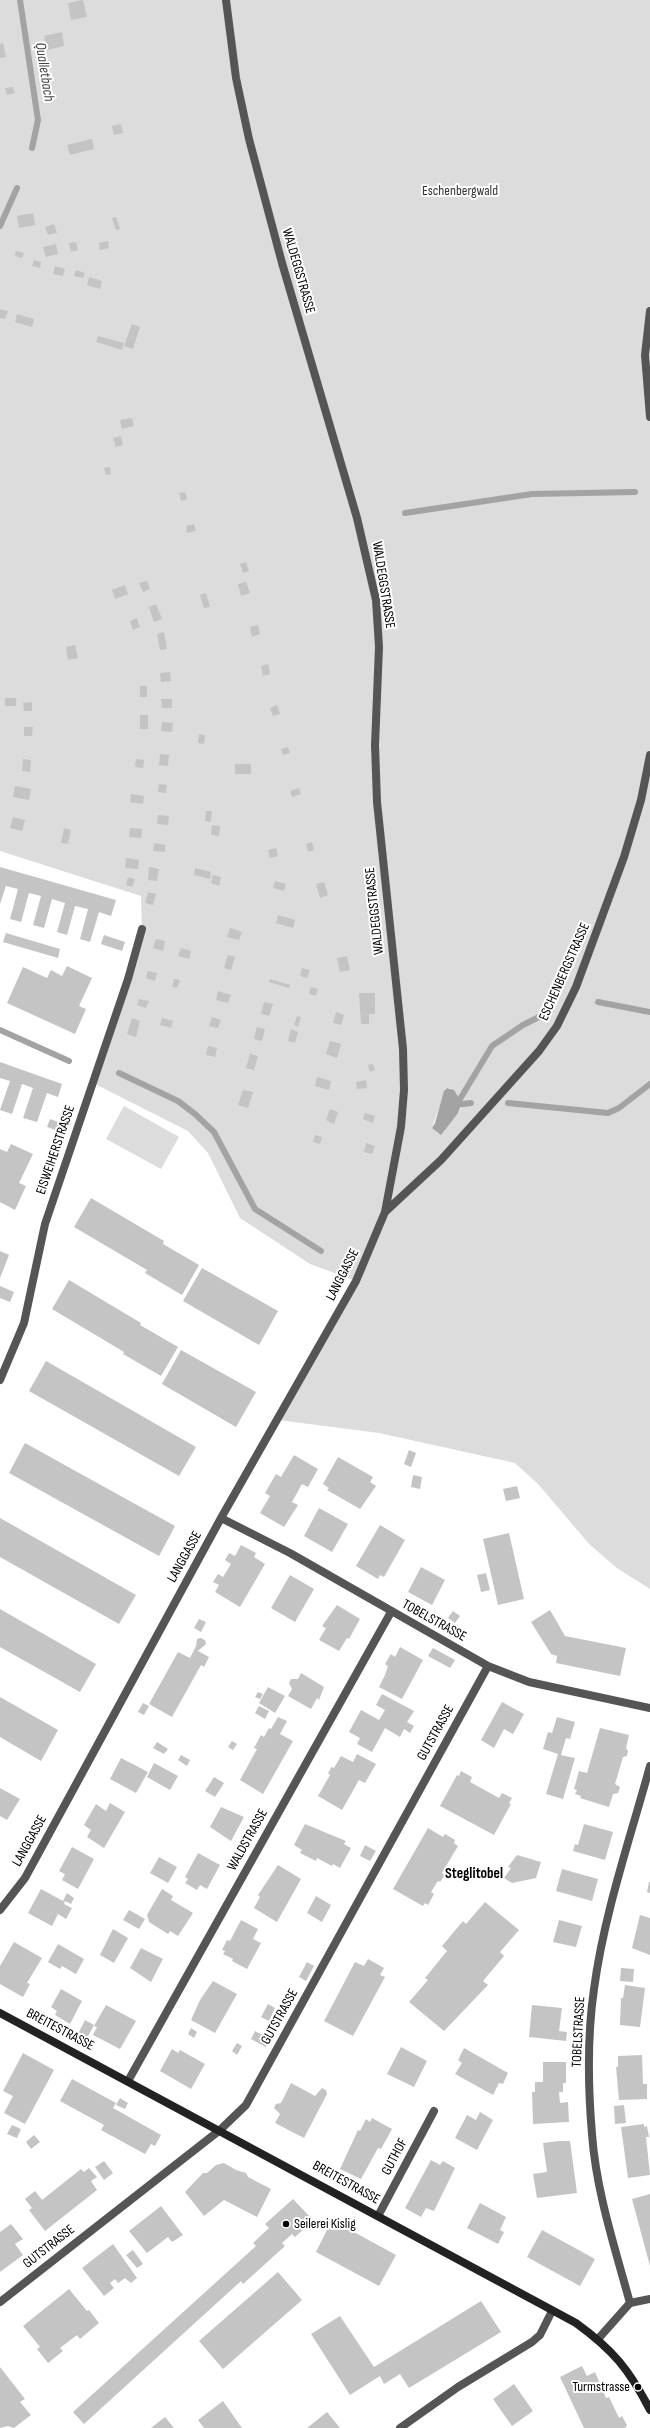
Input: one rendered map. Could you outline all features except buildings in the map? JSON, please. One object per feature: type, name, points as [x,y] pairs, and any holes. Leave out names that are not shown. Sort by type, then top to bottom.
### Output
[{"type":"main road","name":"BREITESTRASSE","points":[[0,2014],[220,2130],[576,2323],[598,2339],[628,2370],[650,2410]]},
{"type":"street","name":"WALDEGGSTRASSE","points":[[226,0],[236,78],[249,139],[282,263],[357,518],[376,600],[379,647],[375,745],[377,802],[404,1071],[398,1152],[385,1212]]},
{"type":"street","points":[[650,311],[645,355],[650,417]]},
{"type":"street","name":"ESCHENBERGSTRASSE","points":[[385,1212],[441,1160],[539,1050],[557,1026],[576,987],[624,858],[641,800],[650,755]]},
{"type":"street","name":"EISWEIHERSTRASSE","points":[[0,1380],[24,1323],[45,1224],[128,979],[142,929]]},
{"type":"street","name":"LANGGASSE","points":[[0,1910],[25,1878],[221,1518],[356,1281],[385,1212]]},
{"type":"street","name":"TOBELSTRASSE","points":[[221,1518],[290,1553],[488,1666],[529,1682],[650,1708]]},
{"type":"street","name":"WALDSTRASSE","points":[[128,2081],[391,1612]]},
{"type":"street","name":"GUTSTRASSE","points":[[0,2302],[220,2130],[246,2105],[488,1666]]},
{"type":"street","name":"TOBELSTRASSE","points":[[630,2302],[603,2204],[593,2143],[589,2053],[594,1989],[607,1927],[650,1766]]},
{"type":"street","name":"GUTHOF","points":[[378,2216],[434,2111]]},
{"type":"street","points":[[598,2339],[630,2302],[650,2299]]},
{"type":"street","points":[[400,2428],[458,2387],[540,2336],[552,2311]]},
{"type":"green space","name":"Eschenbergwald","points":[[0,0],[650,0],[650,1589],[617,1568],[590,1545],[539,1485],[515,1463],[379,1433],[278,1420],[356,1281],[310,1264],[240,1218],[208,1153],[188,1131],[93,1083],[142,929],[141,896],[0,851]],"holes":[[[446,1088],[450,1088],[461,1102],[461,1108],[454,1117],[432,1128]]]},
{"type":"green space","points":[[124,1106],[179,1137],[161,1169],[106,1139]]},
{"type":"shaded area","points":[[447,1088],[454,1090],[462,1103],[458,1113],[441,1135],[432,1128],[435,1123],[444,1091]]},
{"type":"waterway","name":"Qualletbach","points":[[20,0],[38,120],[32,148]]},
{"type":"waterway","name":"Qualletbach","points":[[0,226],[17,188]]},
{"type":"waterway","points":[[405,513],[532,494],[635,492]]},
{"type":"waterway","points":[[598,1002],[650,1012]]},
{"type":"waterway","points":[[457,1104],[492,1046],[523,1025],[545,1014]]},
{"type":"waterway","points":[[0,1030],[69,1061]]},
{"type":"waterway","points":[[119,1073],[178,1101],[195,1114],[214,1132],[255,1209],[321,1251]]},
{"type":"waterway","points":[[508,1103],[608,1113],[619,1108],[650,1084]]},
{"type":"waterway","points":[[455,1105],[471,1103]]},
{"type":"place","name":"Seilerei Kislig","points":[[286,2224]]},
{"type":"place","name":"Turmstrasse","points":[[638,2387]]},
{"type":"district","name":"Steglitobel","points":[[474,1874]]}]
